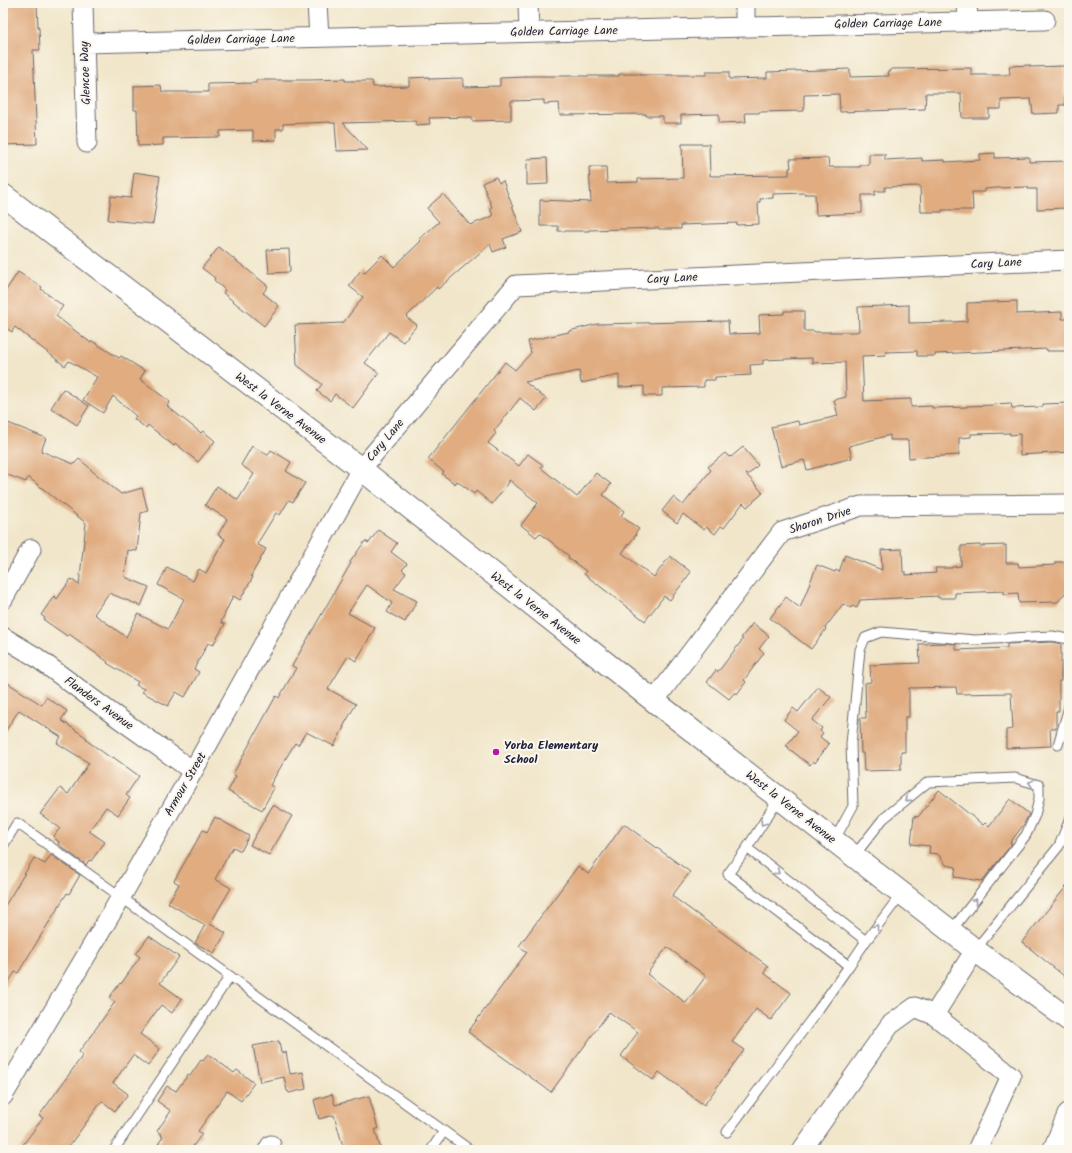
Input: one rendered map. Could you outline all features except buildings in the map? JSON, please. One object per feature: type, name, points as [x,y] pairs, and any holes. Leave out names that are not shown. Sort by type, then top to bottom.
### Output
[{"type":"main road","name":"West la Verne Avenue","points":[[3,195],[361,469],[654,701],[975,950],[1069,1020]]},
{"type":"main road","points":[[1054,1150],[1069,1114]]},
{"type":"street","name":"Glencoe Way","points":[[83,3],[87,144]]},
{"type":"street","points":[[317,3],[319,37]]},
{"type":"street","points":[[528,3],[529,32]]},
{"type":"street","points":[[745,3],[746,27]]},
{"type":"street","name":"Golden Carriage Lane","points":[[84,43],[746,27],[968,12],[1045,20]]},
{"type":"street","name":"Cary Lane","points":[[361,469],[516,284],[1069,260]]},
{"type":"street","name":"Armour Street","points":[[3,1096],[121,897],[193,771],[361,469]]},
{"type":"street","name":"Sharon Drive","points":[[654,701],[782,532],[861,506],[1069,504]]},
{"type":"street","points":[[3,599],[31,549]]},
{"type":"street","name":"Flanders Avenue","points":[[3,637],[36,657],[193,771]]},
{"type":"street","points":[[934,1016],[975,950]]},
{"type":"street","points":[[802,1150],[890,1024],[915,1007],[934,1016],[1011,1076],[977,1150]]},
{"type":"lane","points":[[834,841],[853,806],[851,744],[860,650],[865,638],[881,632],[976,640],[1052,636],[1069,639]]},
{"type":"lane","points":[[1058,745],[1069,707]]},
{"type":"lane","points":[[854,856],[883,819],[928,782],[1015,778],[1039,785],[1039,799],[1035,815],[1026,835],[951,931]]},
{"type":"lane","points":[[779,798],[728,874],[849,966]]},
{"type":"lane","points":[[975,950],[1059,846],[1069,821]]},
{"type":"lane","points":[[3,846],[17,823],[470,1150]]},
{"type":"lane","points":[[746,848],[866,942]]},
{"type":"lane","points":[[727,1132],[813,1017],[902,893]]},
{"type":"lane","points":[[114,1150],[230,976]]},
{"type":"lane","points":[[431,1150],[444,1131]]},
{"type":"place","name":"Yorba Elementary School","points":[[496,752]]}]
